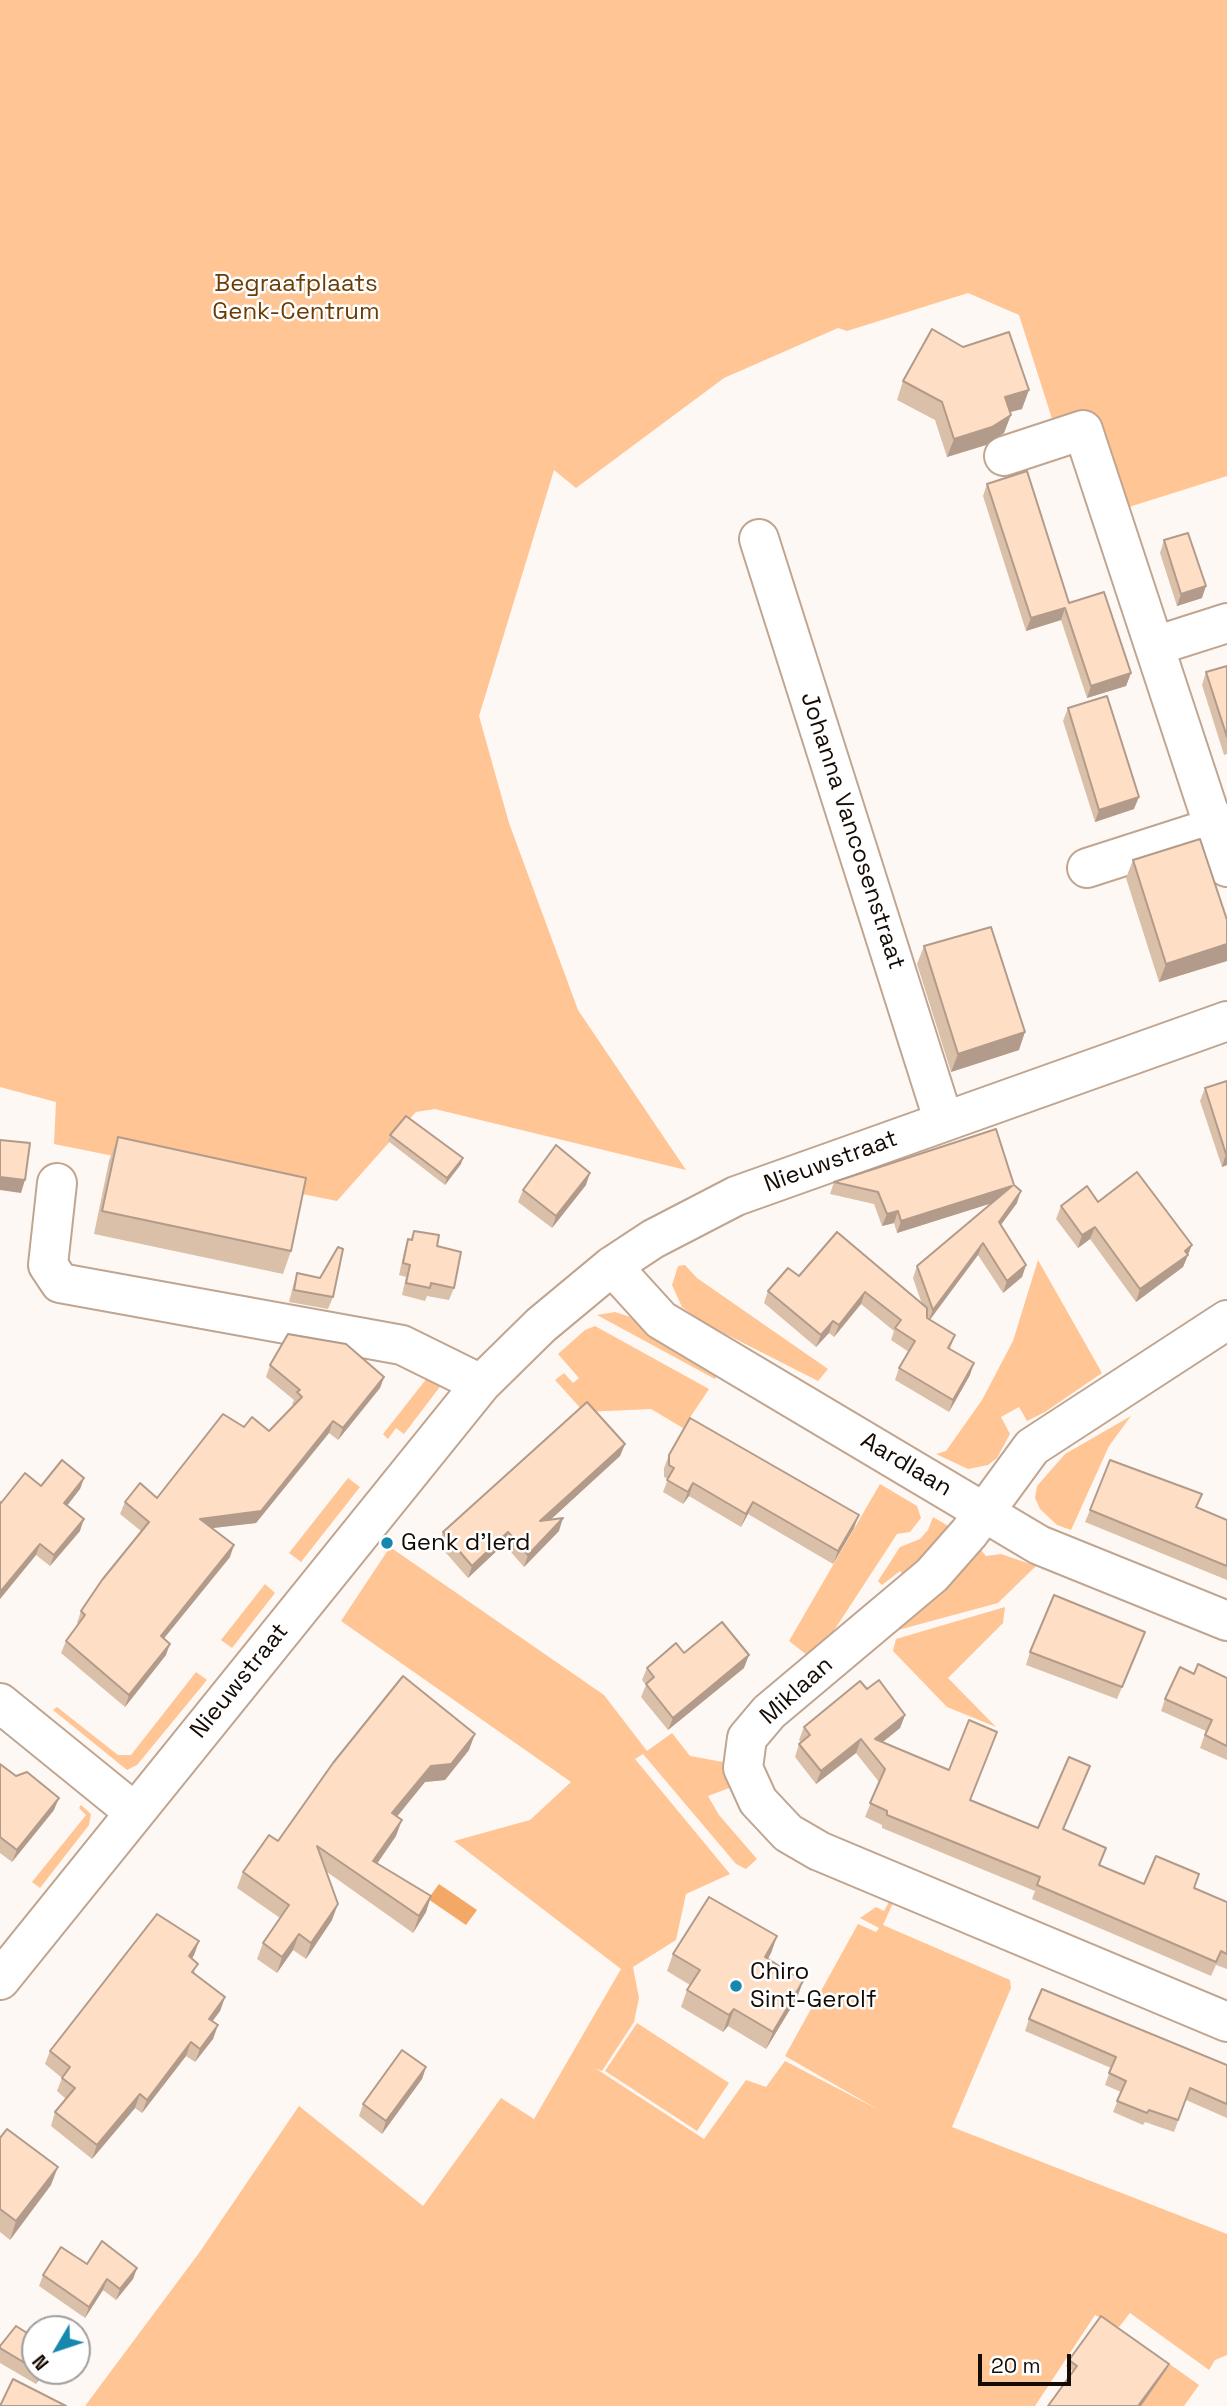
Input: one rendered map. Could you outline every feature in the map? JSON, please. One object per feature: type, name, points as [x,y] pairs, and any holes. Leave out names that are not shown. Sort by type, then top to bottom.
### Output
[{"type":"street","points":[[1003,456],[1083,430],[1155,646],[1220,825],[1227,867]]},
{"type":"street","name":"Johanna Vancosenstraat","points":[[759,539],[944,1122]]},
{"type":"street","points":[[1155,646],[1227,622]]},
{"type":"street","points":[[1087,868],[1220,825]]},
{"type":"street","name":"Nieuwstraat","points":[[0,1980],[133,1811],[481,1384],[541,1325],[612,1266],[653,1239],[736,1196],[1227,1021]]},
{"type":"street","points":[[57,1183],[48,1265],[60,1283],[402,1345],[481,1384]]},
{"type":"street","name":"Aardlaan","points":[[612,1266],[661,1320],[1039,1545],[1227,1622]]},
{"type":"street","name":"Miklaan","points":[[1227,1320],[1032,1447],[986,1512],[932,1576],[769,1712],[747,1738],[743,1768],[758,1801],[788,1833],[819,1851],[1227,2022]]},
{"type":"street","points":[[0,1703],[133,1811]]},
{"type":"green space","name":"Begraafplaats Genk-Centrum","points":[[0,0],[1227,0],[1227,476],[1126,508],[1092,411],[1054,425],[1019,315],[968,293],[847,331],[838,328],[724,378],[576,488],[554,470],[479,716],[509,823],[578,1010],[686,1170],[435,1109],[416,1112],[337,1201],[54,1144],[56,1102],[0,1087]]},
{"type":"green space","points":[[1038,1260],[1102,1373],[1045,1412],[1027,1421],[1019,1407],[1001,1417],[1010,1434],[997,1458],[988,1465],[968,1469],[936,1454],[946,1451],[982,1400],[1013,1341]]},
{"type":"green space","points":[[685,1265],[697,1278],[828,1369],[818,1381],[702,1322],[682,1307],[672,1285],[678,1266]]},
{"type":"green space","points":[[615,1312],[646,1322],[720,1371],[715,1379],[597,1315]]},
{"type":"green space","points":[[595,1326],[709,1389],[683,1428],[651,1409],[584,1412],[555,1380],[564,1373],[573,1383],[579,1378],[558,1354],[585,1330]]},
{"type":"green space","points":[[431,1373],[442,1384],[404,1434],[396,1428],[388,1439],[383,1434]]},
{"type":"green space","points":[[1131,1416],[1109,1446],[1071,1530],[1057,1525],[1040,1509],[1035,1498],[1037,1486],[1065,1454]]},
{"type":"green space","points":[[348,1478],[360,1487],[301,1562],[289,1553]]},
{"type":"green space","points":[[880,1484],[917,1506],[921,1518],[910,1532],[897,1534],[833,1632],[807,1655],[789,1641]]},
{"type":"green space","points":[[933,1517],[950,1527],[909,1582],[900,1571],[882,1585],[878,1581],[900,1547],[920,1539],[928,1530]]},
{"type":"green space","points":[[390,1547],[604,1695],[647,1751],[672,1733],[690,1756],[723,1762],[729,1788],[708,1796],[719,1815],[757,1859],[746,1869],[736,1864],[643,1754],[635,1759],[730,1874],[686,1894],[676,1940],[633,1967],[639,1998],[634,2022],[602,2071],[595,2068],[704,2139],[746,2080],[766,2087],[785,2061],[879,2110],[785,2056],[858,1924],[876,1932],[879,1928],[860,1918],[876,1907],[884,1911],[889,1902],[893,1903],[883,1925],[1010,1980],[1011,1988],[952,2127],[1227,2234],[1227,2355],[1215,2360],[1209,2370],[1130,2313],[1119,2327],[1095,2315],[1035,2406],[85,2406],[199,2253],[299,2106],[423,2206],[501,2098],[534,2119],[621,1969],[454,1841],[530,1820],[571,1782],[341,1621]]},
{"type":"green space","points":[[980,1549],[986,1556],[1001,1554],[1036,1566],[998,1603],[887,1633]]},
{"type":"green space","points":[[265,1584],[275,1593],[232,1648],[221,1640]]},
{"type":"green space","points":[[1005,1607],[1003,1623],[948,1678],[996,1727],[947,1707],[893,1651],[896,1639]]},
{"type":"green space","points":[[196,1672],[207,1680],[137,1765],[127,1770],[53,1710],[57,1707],[118,1755],[131,1755]]},
{"type":"green space","points":[[81,1805],[91,1814],[89,1825],[40,1888],[32,1882],[86,1815],[79,1808]]},
{"type":"green space","points":[[637,2023],[729,2083],[697,2131],[605,2071]]},
{"type":"green space","points":[[1154,2353],[1199,2385],[1184,2406],[1141,2406],[1146,2355]]},
{"type":"shaded area","points":[[439,1884],[477,1910],[466,1925],[428,1899]]},
{"type":"building","points":[[932,329],[963,347],[1009,332],[1029,390],[1005,397],[1011,415],[992,427],[954,439],[942,402],[903,381]]},
{"type":"building","points":[[1027,471],[1069,603],[1104,592],[1131,673],[1091,686],[1065,608],[1031,618],[987,484]]},
{"type":"building","points":[[1188,533],[1206,586],[1181,594],[1164,540]]},
{"type":"building","points":[[1227,666],[1227,737],[1206,672]]},
{"type":"building","points":[[1107,696],[1139,797],[1099,810],[1068,708]]},
{"type":"building","points":[[1200,839],[1227,920],[1227,944],[1166,964],[1133,860]]},
{"type":"building","points":[[991,927],[1025,1032],[958,1054],[924,946]]},
{"type":"building","points":[[1227,1081],[1227,1154],[1226,1154],[1205,1088]]},
{"type":"building","points":[[406,1116],[463,1158],[447,1178],[390,1135]]},
{"type":"building","points":[[996,1129],[1014,1185],[1021,1191],[999,1222],[1026,1265],[1007,1281],[983,1243],[933,1310],[917,1266],[1012,1186],[901,1221],[898,1211],[887,1214],[878,1192],[834,1182]]},
{"type":"building","points":[[118,1137],[306,1178],[291,1251],[102,1211]]},
{"type":"building","points":[[0,1140],[30,1143],[25,1180],[0,1177]]},
{"type":"building","points":[[556,1145],[590,1173],[556,1216],[523,1190]]},
{"type":"building","points":[[1137,1172],[1192,1245],[1185,1251],[1188,1255],[1140,1289],[1095,1227],[1082,1235],[1061,1206],[1087,1186],[1098,1202]]},
{"type":"building","points":[[414,1231],[439,1235],[437,1246],[461,1252],[454,1288],[431,1283],[430,1288],[406,1283],[410,1265],[403,1263],[408,1239],[412,1240]]},
{"type":"building","points":[[837,1232],[927,1308],[927,1318],[955,1335],[948,1348],[974,1363],[953,1400],[899,1368],[915,1341],[895,1328],[901,1320],[865,1292],[839,1325],[833,1321],[821,1335],[768,1291],[788,1268],[799,1276]]},
{"type":"building","points":[[338,1247],[343,1249],[333,1297],[294,1290],[297,1273],[320,1278]]},
{"type":"building","points":[[288,1334],[346,1344],[384,1377],[343,1428],[333,1421],[261,1511],[200,1519],[234,1545],[161,1636],[170,1644],[129,1695],[66,1641],[85,1615],[81,1611],[102,1580],[149,1522],[125,1502],[140,1483],[157,1498],[223,1414],[244,1427],[252,1417],[269,1431],[302,1397],[297,1392],[300,1390],[270,1365]]},
{"type":"building","points":[[587,1402],[625,1444],[540,1521],[563,1518],[528,1555],[508,1532],[472,1566],[443,1532]]},
{"type":"building","points":[[690,1418],[859,1515],[838,1551],[753,1502],[746,1514],[693,1483],[688,1492],[667,1480],[674,1468],[669,1465],[669,1455]]},
{"type":"building","points":[[62,1460],[84,1478],[64,1503],[84,1519],[54,1555],[40,1544],[0,1592],[0,1502],[25,1473],[41,1486]]},
{"type":"building","points":[[1110,1460],[1202,1494],[1196,1507],[1227,1520],[1227,1566],[1090,1510]]},
{"type":"building","points":[[1054,1595],[1145,1632],[1122,1687],[1030,1652]]},
{"type":"building","points":[[722,1622],[749,1655],[673,1718],[646,1684],[654,1677],[647,1668],[676,1643],[684,1653]]},
{"type":"building","points":[[1198,1664],[1227,1678],[1227,1746],[1205,1735],[1212,1720],[1165,1699],[1180,1667],[1194,1674]]},
{"type":"building","points":[[403,1676],[475,1734],[451,1764],[431,1766],[392,1813],[402,1820],[373,1861],[431,1896],[419,1916],[317,1846],[338,1904],[311,1943],[299,1934],[282,1957],[263,1943],[289,1905],[243,1872],[269,1835],[278,1841],[333,1763]]},
{"type":"building","points":[[879,1680],[905,1715],[875,1739],[949,1770],[969,1720],[997,1732],[970,1800],[1038,1828],[1069,1757],[1090,1766],[1063,1829],[1106,1848],[1099,1865],[1144,1884],[1156,1856],[1199,1874],[1194,1888],[1227,1902],[1227,1954],[1221,1951],[1216,1962],[1037,1885],[1040,1877],[887,1815],[887,1811],[870,1803],[885,1769],[861,1739],[821,1771],[799,1744],[810,1735],[804,1727],[860,1681],[867,1689]]},
{"type":"building","points":[[0,1764],[16,1776],[27,1772],[59,1798],[17,1850],[0,1837]]},
{"type":"building","points":[[709,1897],[777,1936],[765,1957],[803,1981],[773,2032],[734,2009],[729,2015],[687,1990],[700,1970],[673,1954]]},
{"type":"building","points":[[157,1914],[199,1941],[189,1956],[198,1964],[192,1972],[225,1997],[209,2019],[218,2025],[200,2049],[191,2042],[147,2100],[140,2094],[97,2145],[55,2112],[75,2088],[62,2078],[70,2067],[50,2051]]},
{"type":"building","points":[[1042,1989],[1227,2065],[1227,2104],[1190,2088],[1178,2120],[1149,2110],[1147,2113],[1117,2101],[1126,2081],[1109,2073],[1116,2057],[1029,2019]]},
{"type":"building","points":[[402,2050],[426,2067],[386,2121],[363,2104]]},
{"type":"building","points":[[7,2129],[58,2167],[16,2221],[0,2209],[0,2138]]},
{"type":"building","points":[[102,2241],[137,2268],[120,2289],[107,2279],[89,2307],[43,2275],[61,2247],[87,2264]]},
{"type":"building","points":[[1101,2316],[1169,2364],[1138,2406],[1048,2406],[1077,2366],[1069,2360]]},
{"type":"building","points":[[16,2326],[21,2329],[21,2361],[0,2346]]},
{"type":"building","points":[[13,2379],[66,2406],[0,2406]]},
{"type":"place","name":"Genk d'Ierd","points":[[387,1543]]},
{"type":"place","name":"Chiro Sint-Gerolf","points":[[736,1986]]}]
